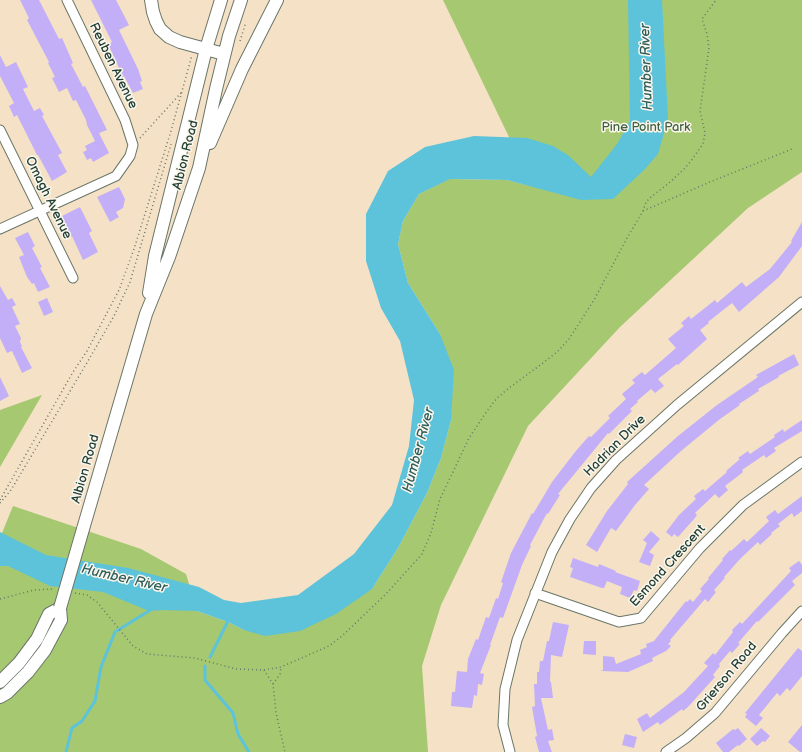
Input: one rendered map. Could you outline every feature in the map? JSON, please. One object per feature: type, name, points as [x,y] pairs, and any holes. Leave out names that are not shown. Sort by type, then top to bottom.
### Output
[{"type":"main road","points":[[151,0],[152,12],[164,33],[174,40],[224,54]]},
{"type":"main road","name":"Albion Road","points":[[146,314],[155,256],[201,48],[221,0]]},
{"type":"main road","name":"Albion Road","points":[[0,697],[7,693],[28,672],[45,650],[61,620],[60,608],[146,314],[169,257],[199,168],[224,54],[241,0]]},
{"type":"main road","points":[[199,168],[242,69],[277,0]]},
{"type":"main road","points":[[0,682],[19,663],[37,639],[49,614],[60,608]]},
{"type":"street","name":"Reuben Avenue","points":[[67,0],[125,120],[133,145]]},
{"type":"street","name":"Omagh Avenue","points":[[0,130],[73,278]]},
{"type":"street","points":[[0,229],[116,176],[130,156],[133,145]]},
{"type":"street","name":"Hadrian Drive","points":[[510,752],[503,725],[505,689],[517,640],[552,552],[570,519],[592,488],[616,460],[677,405],[802,302]]},
{"type":"street","name":"Esmond Crescent","points":[[535,593],[619,622],[641,618],[700,548],[743,505],[802,462]]},
{"type":"street","name":"Grierson Road","points":[[666,752],[686,738],[715,713],[802,610]]},
{"type":"path","points":[[112,619],[133,646],[146,654],[195,658],[244,670],[264,670],[281,667],[315,653],[336,642],[385,595],[422,554],[431,533],[440,499],[469,438],[478,423],[497,398],[557,352],[569,339],[594,300],[643,211],[646,202],[669,183],[691,161],[699,150],[705,138],[700,111],[709,48],[707,34],[702,19],[716,0]]},
{"type":"path","points":[[0,500],[65,386],[87,351],[119,290],[134,249],[181,93],[201,48]]},
{"type":"path","points":[[133,145],[181,93]]},
{"type":"path","points":[[0,503],[11,490],[114,316],[130,282],[172,141]]},
{"type":"path","points":[[643,211],[792,149]]},
{"type":"path","points":[[273,684],[280,674],[281,667]]},
{"type":"path","points":[[264,670],[273,684],[276,713],[285,752]]},
{"type":"green space","name":"Pine Point Park","points":[[443,0],[802,0],[802,172],[748,208],[620,327],[528,426],[441,605],[422,666],[428,752],[0,752],[0,538],[13,506],[141,549],[186,574],[197,611],[228,622],[244,630],[372,589],[398,548],[427,493],[441,458],[451,420],[440,334],[408,283],[398,244],[403,221],[419,194],[449,179],[507,180],[530,186],[509,137]]},
{"type":"green space","points":[[42,395],[0,467],[0,410]]},
{"type":"water","name":"Humber River","points":[[628,0],[662,0],[668,119],[658,154],[644,170],[613,199],[581,200],[507,180],[450,179],[419,194],[403,221],[398,244],[408,283],[440,334],[454,370],[451,420],[441,458],[427,493],[398,548],[372,589],[336,614],[300,631],[265,636],[244,630],[228,622],[197,611],[149,611],[103,592],[50,586],[8,566],[0,566],[0,532],[46,555],[128,568],[199,587],[224,600],[241,603],[298,595],[354,554],[392,505],[409,446],[414,400],[400,341],[381,308],[366,261],[366,214],[388,171],[425,147],[474,136],[527,138],[553,146],[569,156],[591,177],[617,144],[630,121]]},
{"type":"building","points":[[20,0],[39,0],[59,39],[62,38],[73,63],[71,64],[83,87],[85,86],[107,130],[99,133],[109,153],[93,162],[91,158],[87,160],[83,152],[87,150],[85,146],[95,141],[86,120],[76,100],[73,101],[67,88],[59,92],[52,78],[55,77],[48,63],[49,62],[27,20],[29,18]]},
{"type":"building","points":[[91,0],[116,0],[129,25],[119,30],[138,69],[142,81],[140,82],[143,89],[133,93],[124,76],[122,78],[108,44],[112,42]]},
{"type":"building","points":[[0,55],[6,67],[16,62],[28,87],[23,89],[34,111],[40,108],[44,115],[42,116],[62,153],[58,155],[67,172],[52,181],[17,115],[14,117],[9,106],[14,103],[0,76]]},
{"type":"building","points":[[119,187],[125,199],[123,208],[116,212],[119,217],[110,222],[97,197]]},
{"type":"building","points":[[80,207],[92,231],[89,233],[98,252],[83,260],[72,236],[71,237],[60,217]]},
{"type":"building","points":[[802,222],[802,246],[779,277],[739,312],[732,303],[708,322],[709,323],[700,330],[707,339],[678,365],[677,364],[658,379],[664,386],[655,393],[651,389],[637,401],[638,402],[630,409],[632,411],[609,434],[608,433],[558,494],[560,495],[548,514],[547,513],[530,545],[531,546],[522,565],[503,618],[500,617],[480,673],[484,674],[482,685],[478,684],[477,696],[474,695],[472,708],[451,706],[452,692],[455,692],[457,671],[467,672],[468,659],[476,639],[478,640],[486,617],[489,618],[496,598],[498,599],[503,583],[501,582],[511,553],[532,513],[533,514],[552,482],[589,436],[591,437],[610,418],[608,416],[626,399],[622,394],[635,383],[632,380],[642,372],[645,375],[676,348],[668,339],[684,326],[681,323],[689,316],[691,319],[715,300],[717,303],[742,282],[746,287],[770,269],[792,242],[791,241]]},
{"type":"building","points":[[28,232],[35,246],[32,248],[42,267],[40,268],[50,287],[38,292],[34,283],[32,284],[27,277],[19,257],[24,255],[15,238]]},
{"type":"building","points":[[0,286],[8,300],[12,298],[16,305],[12,307],[20,324],[15,326],[21,338],[21,347],[32,368],[22,373],[12,351],[7,353],[0,338]]},
{"type":"building","points":[[47,298],[53,312],[44,316],[38,302]]},
{"type":"building","points":[[794,354],[799,365],[758,389],[759,391],[739,404],[740,405],[720,419],[681,451],[644,485],[649,489],[616,531],[611,528],[597,552],[586,545],[607,511],[628,484],[627,482],[678,436],[717,405],[758,377],[756,375]]},
{"type":"building","points":[[0,377],[9,396],[0,401]]},
{"type":"building","points":[[802,420],[802,431],[774,448],[776,451],[766,458],[764,455],[742,470],[742,473],[725,486],[728,490],[719,498],[715,494],[695,513],[697,515],[678,537],[674,534],[672,537],[666,532],[679,515],[696,499],[694,496],[703,489],[705,491],[727,472],[726,471],[740,459],[738,458],[748,451],[750,454],[775,437],[774,435],[783,429],[784,432]]},
{"type":"building","points":[[802,496],[802,511],[794,517],[792,513],[778,524],[780,526],[760,545],[758,542],[740,559],[714,590],[716,592],[708,602],[705,599],[670,640],[671,641],[668,644],[671,646],[666,651],[652,658],[653,661],[628,672],[601,671],[603,670],[603,656],[614,657],[616,664],[641,654],[640,650],[647,647],[646,644],[654,641],[686,601],[687,602],[690,599],[693,602],[702,591],[700,589],[730,550],[731,551],[744,539],[747,542],[769,521],[766,517],[775,510],[778,514]]},
{"type":"building","points":[[651,531],[660,539],[649,552],[654,555],[650,566],[639,562],[647,543],[643,540]]},
{"type":"building","points":[[573,558],[598,567],[599,564],[616,571],[615,572],[640,581],[637,591],[634,590],[630,598],[620,594],[622,587],[607,581],[604,588],[602,588],[570,577],[573,568],[570,567]]},
{"type":"building","points":[[799,561],[802,565],[802,573],[792,581],[795,585],[758,622],[757,621],[738,643],[740,644],[732,653],[730,651],[719,664],[720,666],[713,675],[715,677],[688,707],[683,711],[682,709],[660,725],[658,722],[643,732],[637,719],[647,713],[650,718],[684,692],[708,666],[704,663],[713,653],[715,655],[733,632],[732,630],[740,622],[742,624],[791,571],[789,568]]},
{"type":"building","points":[[553,622],[569,625],[562,657],[551,655],[550,682],[553,698],[541,698],[548,730],[552,729],[554,740],[548,741],[552,752],[539,752],[535,737],[537,736],[532,707],[535,706],[534,684],[537,684],[537,672],[539,672],[540,661],[543,661]]},
{"type":"building","points":[[584,641],[596,641],[596,655],[583,654]]},
{"type":"building","points":[[798,648],[802,651],[802,676],[790,691],[787,688],[780,696],[777,693],[759,715],[763,718],[756,726],[745,717],[747,714],[745,713]]},
{"type":"building","points":[[802,725],[802,752],[800,752],[788,742]]},
{"type":"building","points":[[738,728],[747,739],[729,752],[723,752],[716,743],[733,729],[735,730]]},
{"type":"building","points":[[761,728],[770,736],[765,742],[763,741],[757,746],[750,739]]},
{"type":"building","points":[[625,734],[637,737],[634,748],[622,745]]},
{"type":"waterway","points":[[66,752],[72,728],[82,721],[95,701],[101,667],[115,632],[152,609]]},
{"type":"waterway","points":[[210,657],[229,619]]},
{"type":"waterway","points":[[205,666],[205,680],[233,713],[238,734],[249,752]]}]
